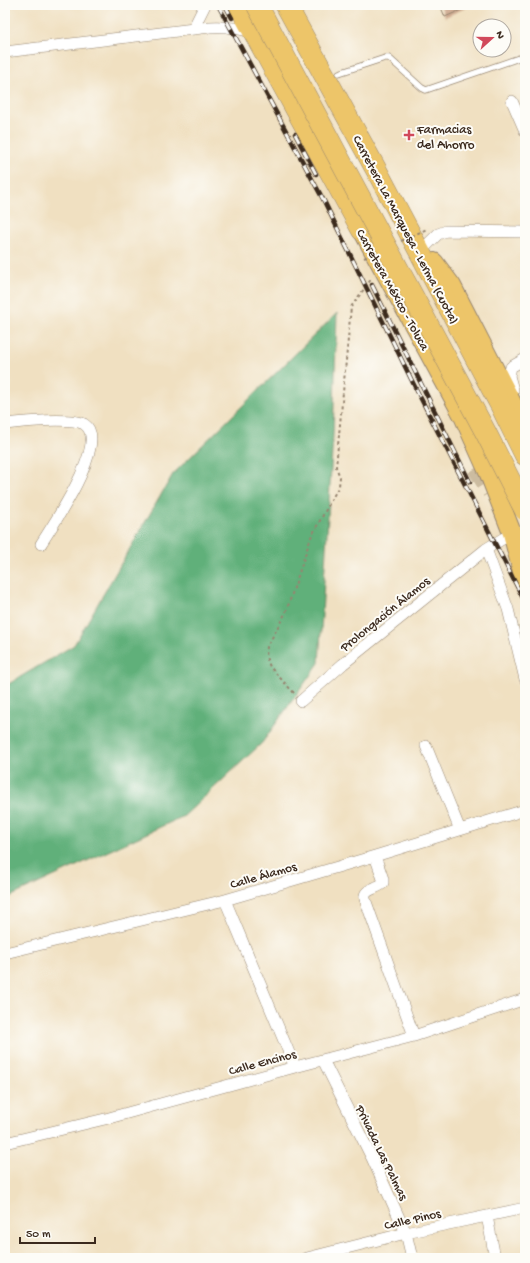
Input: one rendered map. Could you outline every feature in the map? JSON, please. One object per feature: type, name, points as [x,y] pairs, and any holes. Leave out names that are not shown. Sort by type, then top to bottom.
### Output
[{"type":"highway","name":"Carretera México - Toluca","points":[[239,5],[362,230]]},
{"type":"highway","name":"Carretera La Marquesa - Lerma (Cuota)","points":[[257,5],[486,433],[525,510]]},
{"type":"highway","name":"Carretera La Marquesa - Lerma (Cuota)","points":[[286,5],[378,173],[500,404],[525,455]]},
{"type":"highway","points":[[303,5],[430,254]]},
{"type":"main road","points":[[362,230],[394,306],[434,382],[476,468]]},
{"type":"main road","name":"Carretera México - Toluca","points":[[362,230],[463,416],[489,474],[512,533],[525,583]]},
{"type":"main road","points":[[430,254],[452,286],[525,428]]},
{"type":"main road","points":[[430,254],[525,437]]},
{"type":"street","points":[[193,29],[205,5]]},
{"type":"street","points":[[5,52],[225,26],[239,28],[255,33]]},
{"type":"street","points":[[512,101],[525,131]]},
{"type":"street","points":[[430,254],[438,234],[446,231],[525,232]]},
{"type":"street","points":[[525,359],[511,367],[509,376],[512,388],[525,413]]},
{"type":"street","points":[[5,424],[26,421],[66,421],[85,425],[92,435],[92,444],[76,486],[41,544]]},
{"type":"street","name":"Prolongación Álamos","points":[[301,701],[343,664],[486,549],[512,533]]},
{"type":"street","points":[[486,549],[508,609],[525,679]]},
{"type":"street","points":[[426,746],[460,830]]},
{"type":"street","name":"Calle Álamos","points":[[5,953],[225,900],[525,810]]},
{"type":"street","points":[[375,856],[383,879],[382,883],[366,892],[364,896],[414,1036]]},
{"type":"street","points":[[225,900],[295,1067]]},
{"type":"street","name":"Calle Encinos","points":[[5,1143],[109,1118],[414,1036],[525,999]]},
{"type":"street","name":"Privada Las Palmas","points":[[323,1060],[372,1158],[406,1232],[412,1258]]},
{"type":"street","name":"Calle Pinos","points":[[307,1258],[406,1232],[525,1208]]},
{"type":"street","points":[[487,1216],[495,1258]]},
{"type":"lane","points":[[339,73],[385,58],[390,58],[426,90],[519,58]]},
{"type":"path","points":[[364,258],[368,264]]},
{"type":"path","points":[[301,701],[270,667],[266,657],[267,647],[286,612],[311,537],[339,486],[340,477],[336,467],[351,307],[374,276]]},
{"type":"green space","points":[[337,313],[333,436],[319,663],[262,743],[184,816],[5,899],[5,686],[74,645],[173,474]]},
{"type":"building","points":[[440,5],[472,5],[445,17]]},
{"type":"tunnel","points":[[476,468],[491,492]]},
{"type":"railway","points":[[218,5],[324,201],[416,389],[525,602]]},
{"type":"railway","points":[[225,5],[232,18]]},
{"type":"railway","points":[[295,134],[316,174]]},
{"type":"railway","points":[[372,285],[470,482]]},
{"type":"place","name":"Farmacias del Ahorro","points":[[409,135]]}]
